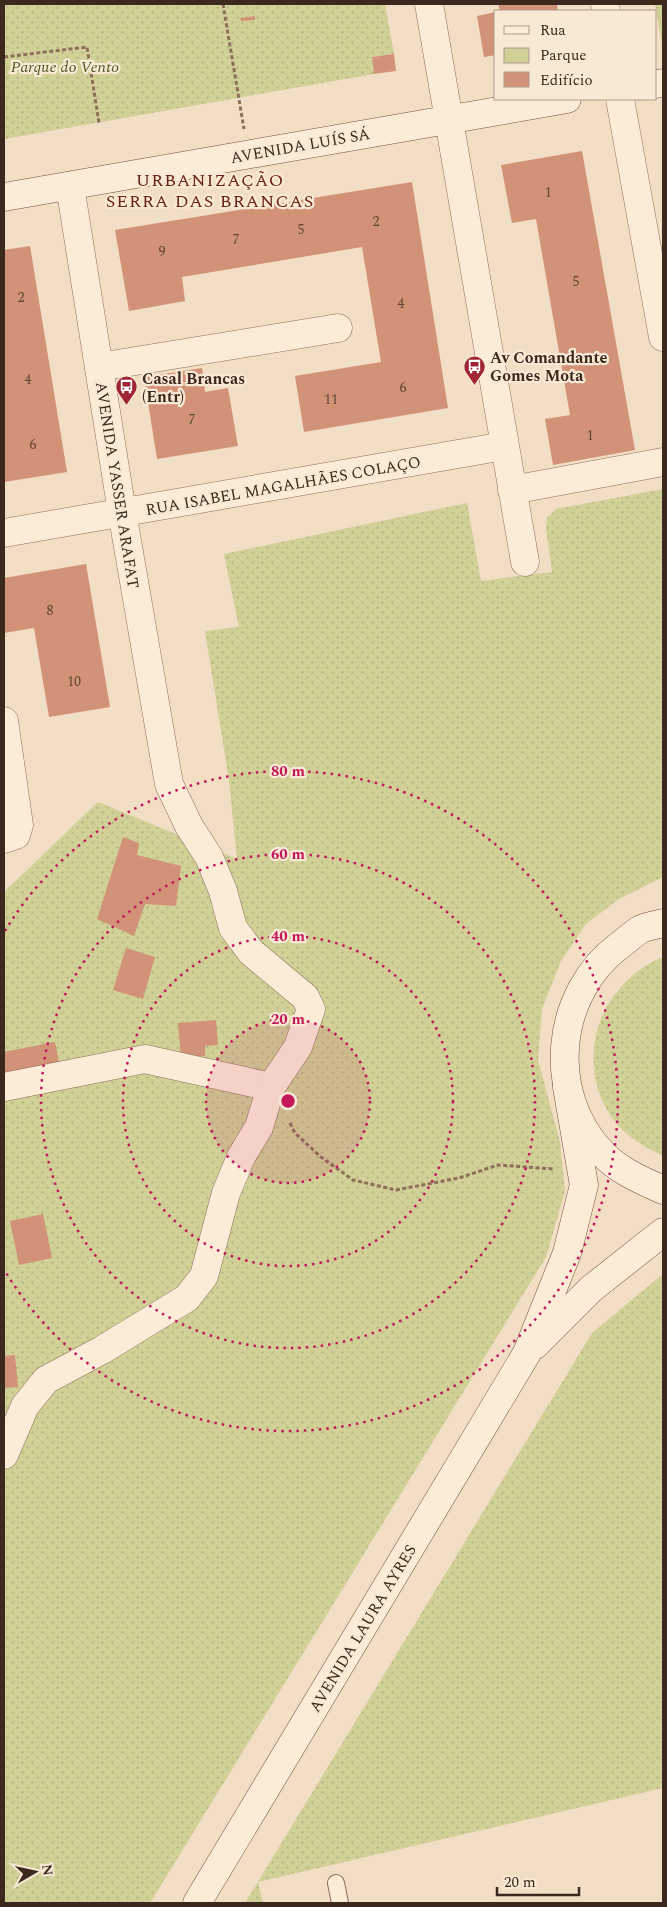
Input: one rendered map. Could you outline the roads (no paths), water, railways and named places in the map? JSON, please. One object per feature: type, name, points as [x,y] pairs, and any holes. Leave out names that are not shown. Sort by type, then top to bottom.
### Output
[{"type":"street","points":[[429,4],[525,562]]},
{"type":"street","name":"AVENIDA LUÍS SÁ","points":[[4,197],[561,100]]},
{"type":"street","points":[[620,100],[663,337]]},
{"type":"street","name":"AVENIDA YASSER ARAFAT","points":[[4,1455],[25,1406],[46,1380],[102,1350],[187,1298],[204,1276],[226,1193],[241,1156],[259,1127],[269,1092],[298,1047],[310,1015],[309,1003],[251,952],[233,928],[223,891],[210,857],[189,826],[169,784],[122,512],[70,186]]},
{"type":"street","points":[[99,367],[338,328]]},
{"type":"street","name":"RUA ISABEL MAGALHÃES COLAÇO","points":[[4,533],[504,446]]},
{"type":"street","points":[[512,490],[663,462]]},
{"type":"street","points":[[4,721],[19,825],[16,835],[4,839]]},
{"type":"street","points":[[663,923],[640,930],[603,957],[577,996],[564,1041],[567,1088],[581,1122],[602,1153],[631,1176],[663,1190]]},
{"type":"street","points":[[4,1087],[145,1059],[269,1092]]},
{"type":"street","name":"AVENIDA LAURA AYRES","points":[[197,1903],[527,1352],[567,1253],[584,1185],[567,1088]]},
{"type":"street","name":"AVENIDA LAURA AYRES","points":[[527,1352],[591,1289],[663,1232]]},
{"type":"lane","points":[[336,1884],[340,1903]]},
{"type":"place","name":"Av Comandante Gomes Mota","points":[[474,385]]},
{"type":"place","name":"Casal Brancas (Entr)","points":[[126,406]]},
{"type":"district","name":"URBANIZAÇÃO SERRA DAS BRANCAS","points":[[210,190]]},
{"type":"park label","name":"Parque do Vento","points":[[65,66]]}]
